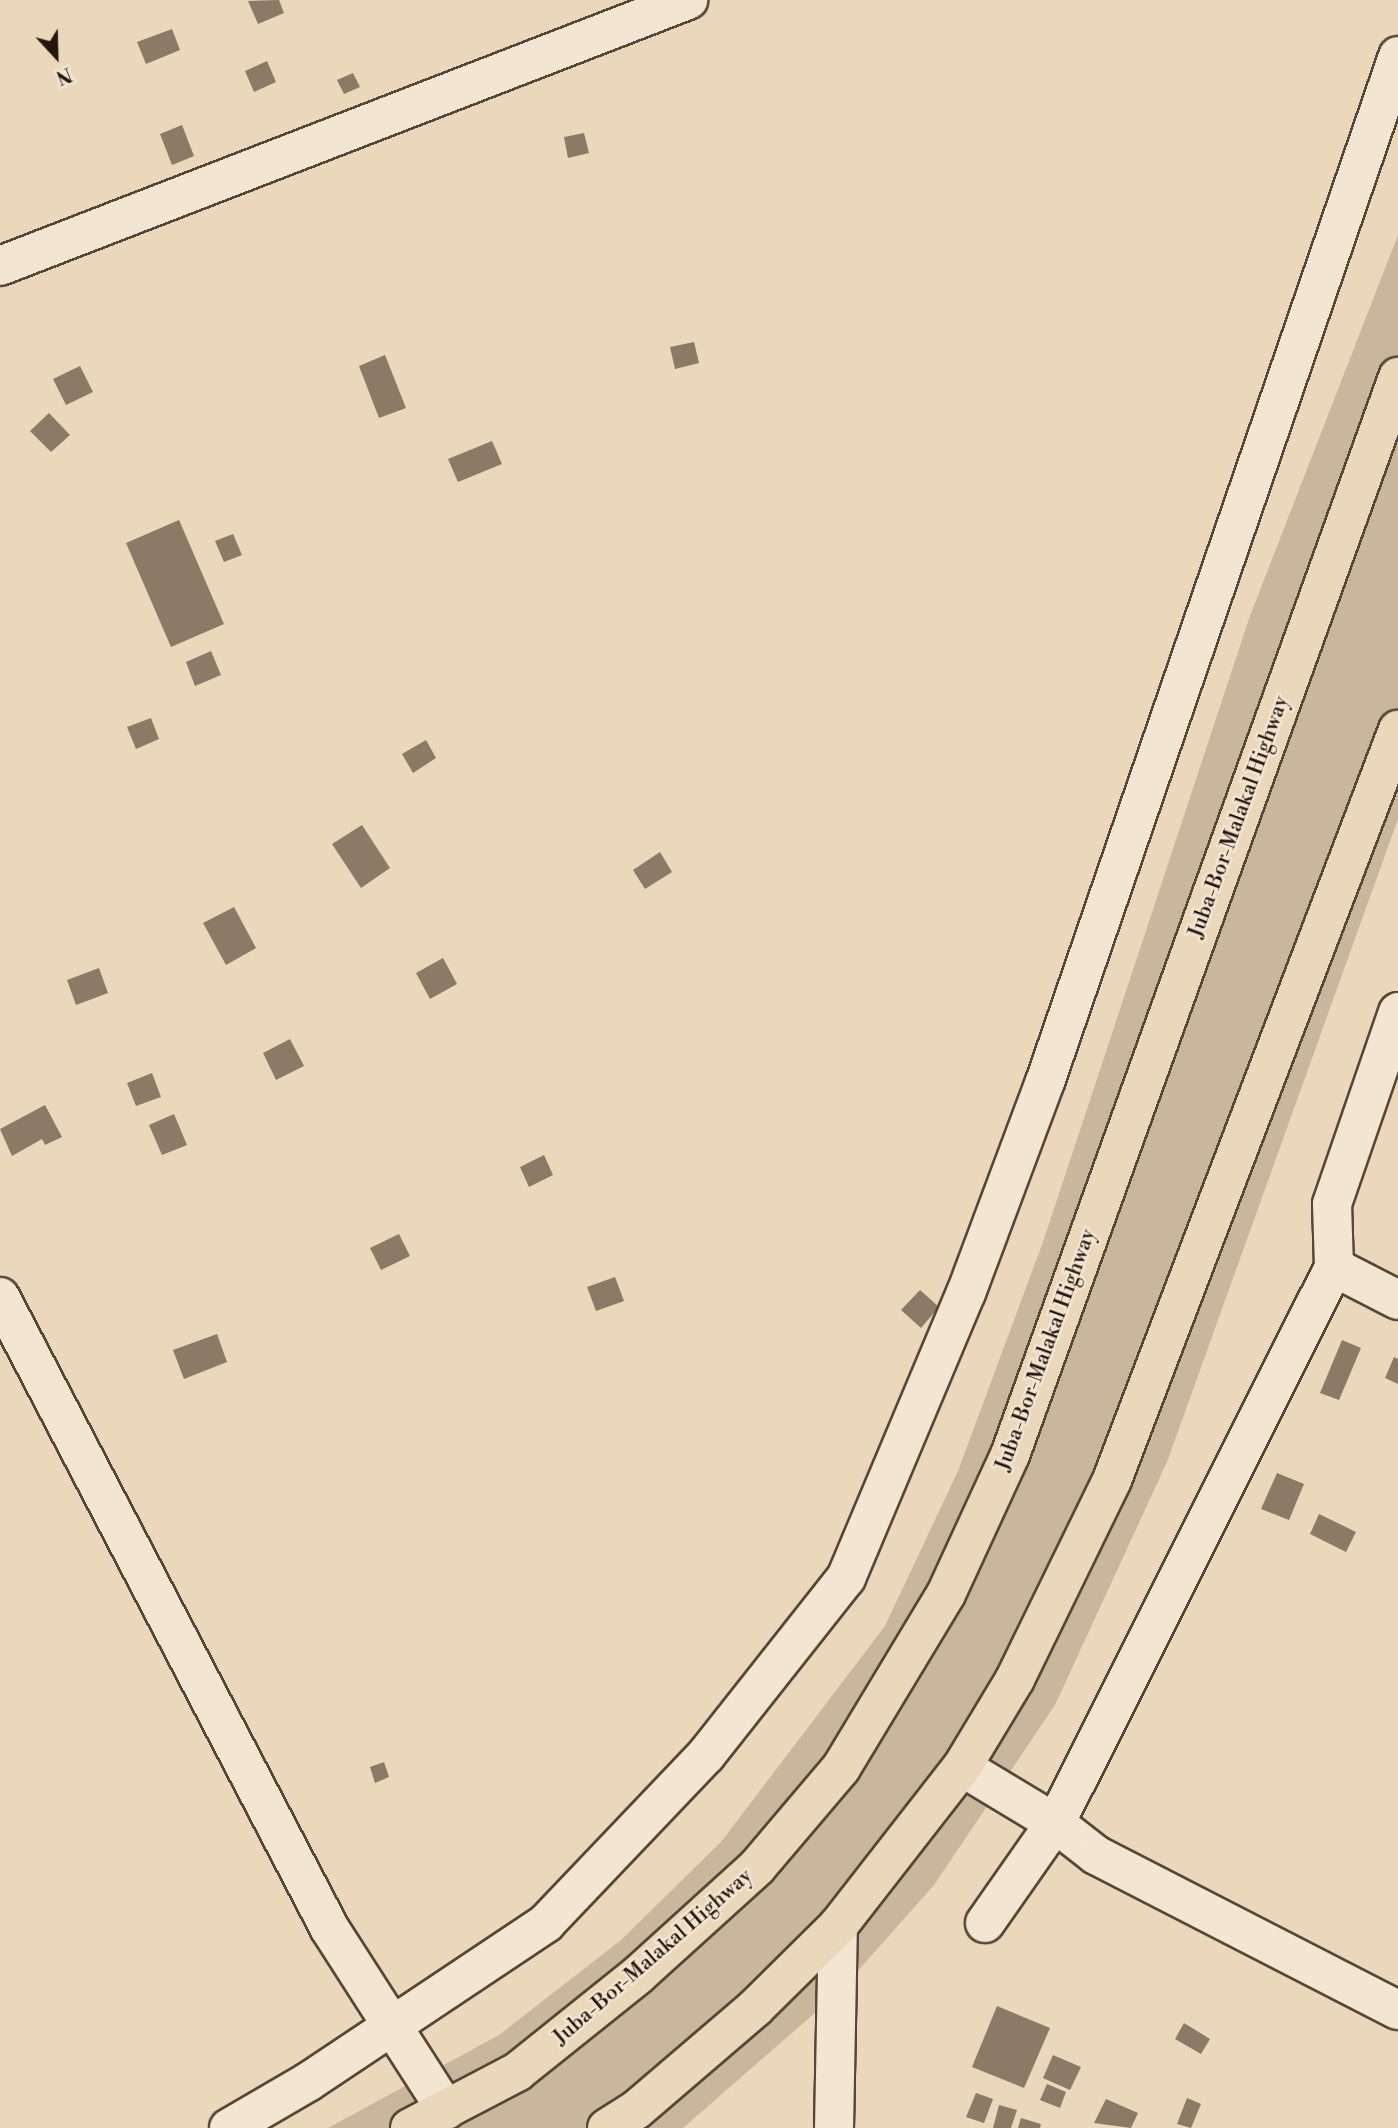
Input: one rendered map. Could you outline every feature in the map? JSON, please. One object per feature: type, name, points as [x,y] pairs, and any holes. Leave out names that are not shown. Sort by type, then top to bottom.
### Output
[{"type":"highway","name":"Juba-Bor-Malakal Highway","points":[[410,2128],[517,2072],[638,1975],[757,1867],[841,1768],[946,1594],[1010,1455],[1398,377]]},
{"type":"highway","points":[[607,2128],[636,2110],[755,2008],[838,1926],[962,1767],[1015,1679],[1112,1480],[1398,730]]},
{"type":"street","points":[[0,266],[688,0]]},
{"type":"street","points":[[229,2128],[547,1923],[706,1755],[845,1578],[966,1293],[1045,1082],[1398,56]]},
{"type":"street","points":[[985,1923],[1057,1821],[1334,1267],[1332,1204],[1398,1012]]},
{"type":"street","points":[[1334,1267],[1398,1300]]},
{"type":"street","points":[[0,1297],[330,1929],[394,2024],[446,2110]]},
{"type":"street","points":[[962,1767],[1055,1823],[1096,1855],[1398,2010]]},
{"type":"street","points":[[834,2128],[838,1926]]},
{"type":"shaded area","points":[[1398,235],[1398,819],[1167,1462],[1055,1705],[934,1885],[840,1991],[683,2128],[328,2128],[499,2035],[621,1940],[721,1842],[885,1626],[958,1471],[1043,1242],[1250,616]]},
{"type":"building","points":[[279,0],[284,13],[258,24],[248,1]]},
{"type":"building","points":[[172,29],[180,50],[146,64],[137,42]]},
{"type":"building","points":[[267,61],[276,82],[254,92],[245,71]]},
{"type":"building","points":[[353,73],[360,87],[344,94],[337,80]]},
{"type":"building","points":[[182,125],[194,156],[172,165],[160,134]]},
{"type":"building","points":[[584,133],[589,153],[568,158],[564,137]]},
{"type":"building","points":[[694,342],[699,363],[675,369],[670,347]]},
{"type":"building","points":[[385,355],[406,408],[379,418],[359,366]]},
{"type":"building","points":[[80,366],[93,392],[66,405],[53,379]]},
{"type":"building","points":[[49,413],[70,435],[51,452],[30,431]]},
{"type":"building","points":[[492,441],[502,464],[458,482],[448,459]]},
{"type":"building","points":[[179,520],[224,624],[171,647],[126,543]]},
{"type":"building","points":[[233,534],[242,555],[224,562],[215,541]]},
{"type":"building","points":[[211,651],[221,675],[195,686],[186,662]]},
{"type":"building","points":[[151,718],[159,739],[136,749],[127,727]]},
{"type":"building","points":[[426,740],[436,758],[413,773],[402,754]]},
{"type":"building","points":[[362,825],[390,868],[361,888],[332,844]]},
{"type":"building","points":[[660,852],[672,872],[645,889],[633,870]]},
{"type":"building","points":[[234,907],[256,948],[226,965],[203,923]]},
{"type":"building","points":[[443,958],[457,984],[430,999],[416,973]]},
{"type":"building","points":[[99,968],[108,993],[76,1005],[67,980]]},
{"type":"building","points":[[290,1039],[304,1066],[276,1080],[263,1053]]},
{"type":"building","points":[[152,1073],[161,1097],[136,1106],[127,1083]]},
{"type":"building","points":[[45,1105],[62,1137],[45,1145],[42,1139],[12,1156],[0,1129]]},
{"type":"building","points":[[174,1114],[187,1145],[162,1155],[149,1125]]},
{"type":"building","points":[[544,1155],[553,1175],[529,1187],[520,1167]]},
{"type":"building","points":[[399,1234],[410,1256],[381,1270],[370,1248]]},
{"type":"building","points":[[615,1277],[624,1301],[596,1311],[587,1287]]},
{"type":"building","points":[[920,1290],[939,1307],[921,1328],[901,1310]]},
{"type":"building","points":[[217,1334],[227,1362],[184,1379],[173,1350]]},
{"type":"building","points":[[1342,1340],[1361,1348],[1339,1400],[1320,1393]]},
{"type":"building","points":[[1394,1357],[1398,1359],[1398,1384],[1385,1378]]},
{"type":"building","points":[[1277,1473],[1304,1484],[1289,1520],[1261,1509]]},
{"type":"building","points":[[1319,1514],[1356,1532],[1346,1552],[1310,1534]]},
{"type":"building","points":[[384,1762],[389,1777],[375,1783],[370,1767]]},
{"type":"building","points":[[997,2006],[1050,2028],[1024,2088],[972,2067]]},
{"type":"building","points":[[1184,2023],[1210,2039],[1201,2054],[1175,2039]]},
{"type":"building","points":[[1053,2055],[1081,2067],[1070,2090],[1043,2078]]},
{"type":"building","points":[[1047,2084],[1066,2092],[1060,2108],[1040,2100]]},
{"type":"building","points":[[976,2093],[993,2099],[984,2123],[966,2117]]},
{"type":"building","points":[[1187,2098],[1201,2104],[1191,2128],[1177,2124]]},
{"type":"building","points":[[1106,2099],[1138,2113],[1131,2128],[1094,2123]]},
{"type":"building","points":[[999,2105],[1017,2110],[1011,2128],[993,2128]]},
{"type":"building","points":[[1021,2118],[1041,2124],[1040,2128],[1018,2128]]}]
